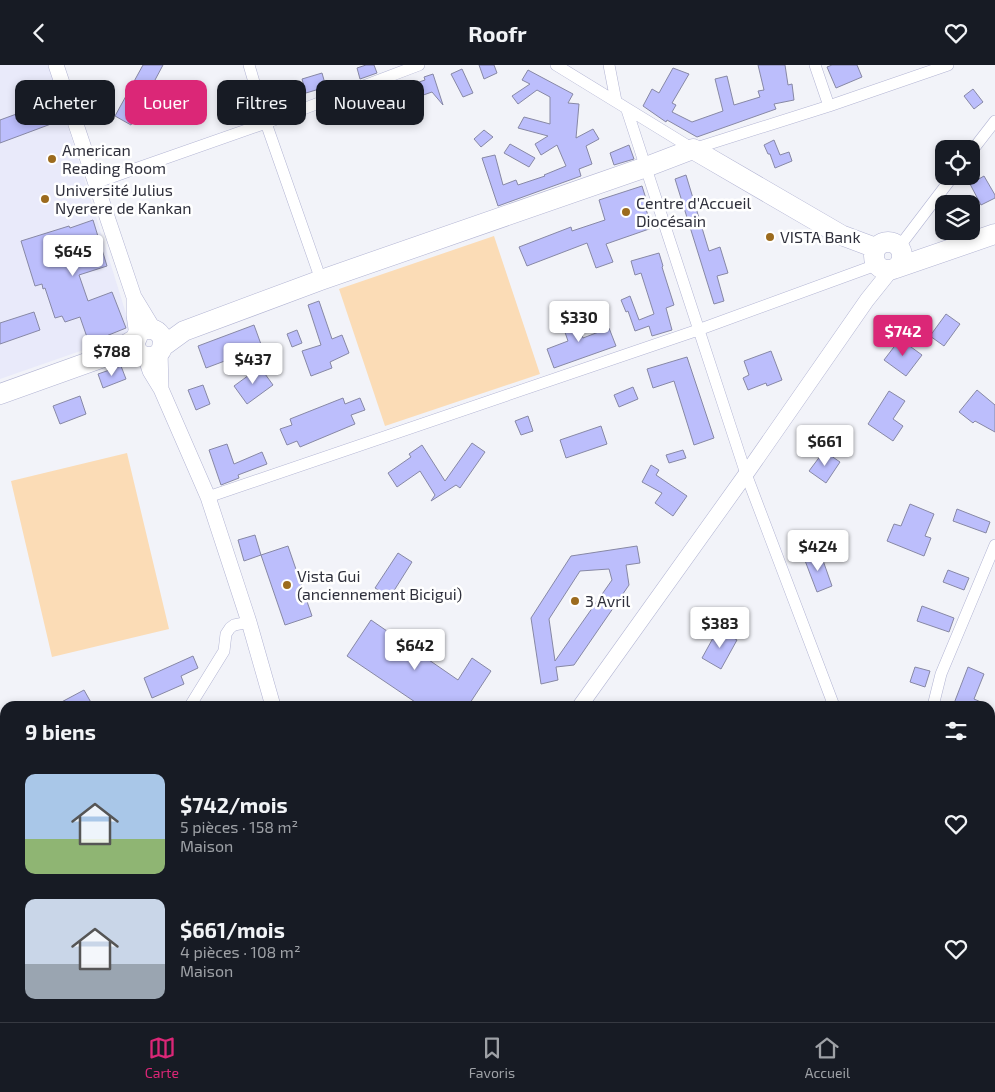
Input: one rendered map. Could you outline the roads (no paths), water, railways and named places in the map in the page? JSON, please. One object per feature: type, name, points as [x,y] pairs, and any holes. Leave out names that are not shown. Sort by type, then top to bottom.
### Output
[{"type":"highway","points":[[0,394],[109,355],[184,331],[321,280],[693,149],[887,260],[932,255],[995,234]]},
{"type":"main road","points":[[56,65],[149,343],[150,371],[162,389],[208,497],[249,623],[272,701]]},
{"type":"main road","points":[[584,701],[746,474],[867,300],[887,260]]},
{"type":"street","points":[[249,65],[253,80]]},
{"type":"street","points":[[306,108],[419,65]]},
{"type":"street","points":[[556,65],[693,149],[829,106],[948,65]]},
{"type":"street","points":[[609,65],[616,101]]},
{"type":"street","points":[[815,65],[829,106]]},
{"type":"street","points":[[627,109],[746,474],[832,701]]},
{"type":"street","points":[[980,140],[995,121]]},
{"type":"street","points":[[95,183],[260,125]]},
{"type":"street","points":[[267,125],[321,280]]},
{"type":"street","points":[[208,497],[698,330],[887,260],[946,185]]},
{"type":"street","points":[[934,701],[941,674],[995,545]]},
{"type":"street","points":[[193,701],[224,651],[226,634],[230,628],[234,625],[249,623]]},
{"type":"place","name":"American Reading Room","points":[[52,159]]},
{"type":"place","name":"Université Julius Nyerere de Kankan","points":[[45,199]]},
{"type":"place","name":"Centre d'Accueil Diocésain","points":[[626,212]]},
{"type":"place","name":"VISTA Bank","points":[[770,237]]},
{"type":"place","name":"Vista Gui (anciennement Bicigui)","points":[[287,585]]},
{"type":"place","name":"3 Avril","points":[[575,601]]}]
